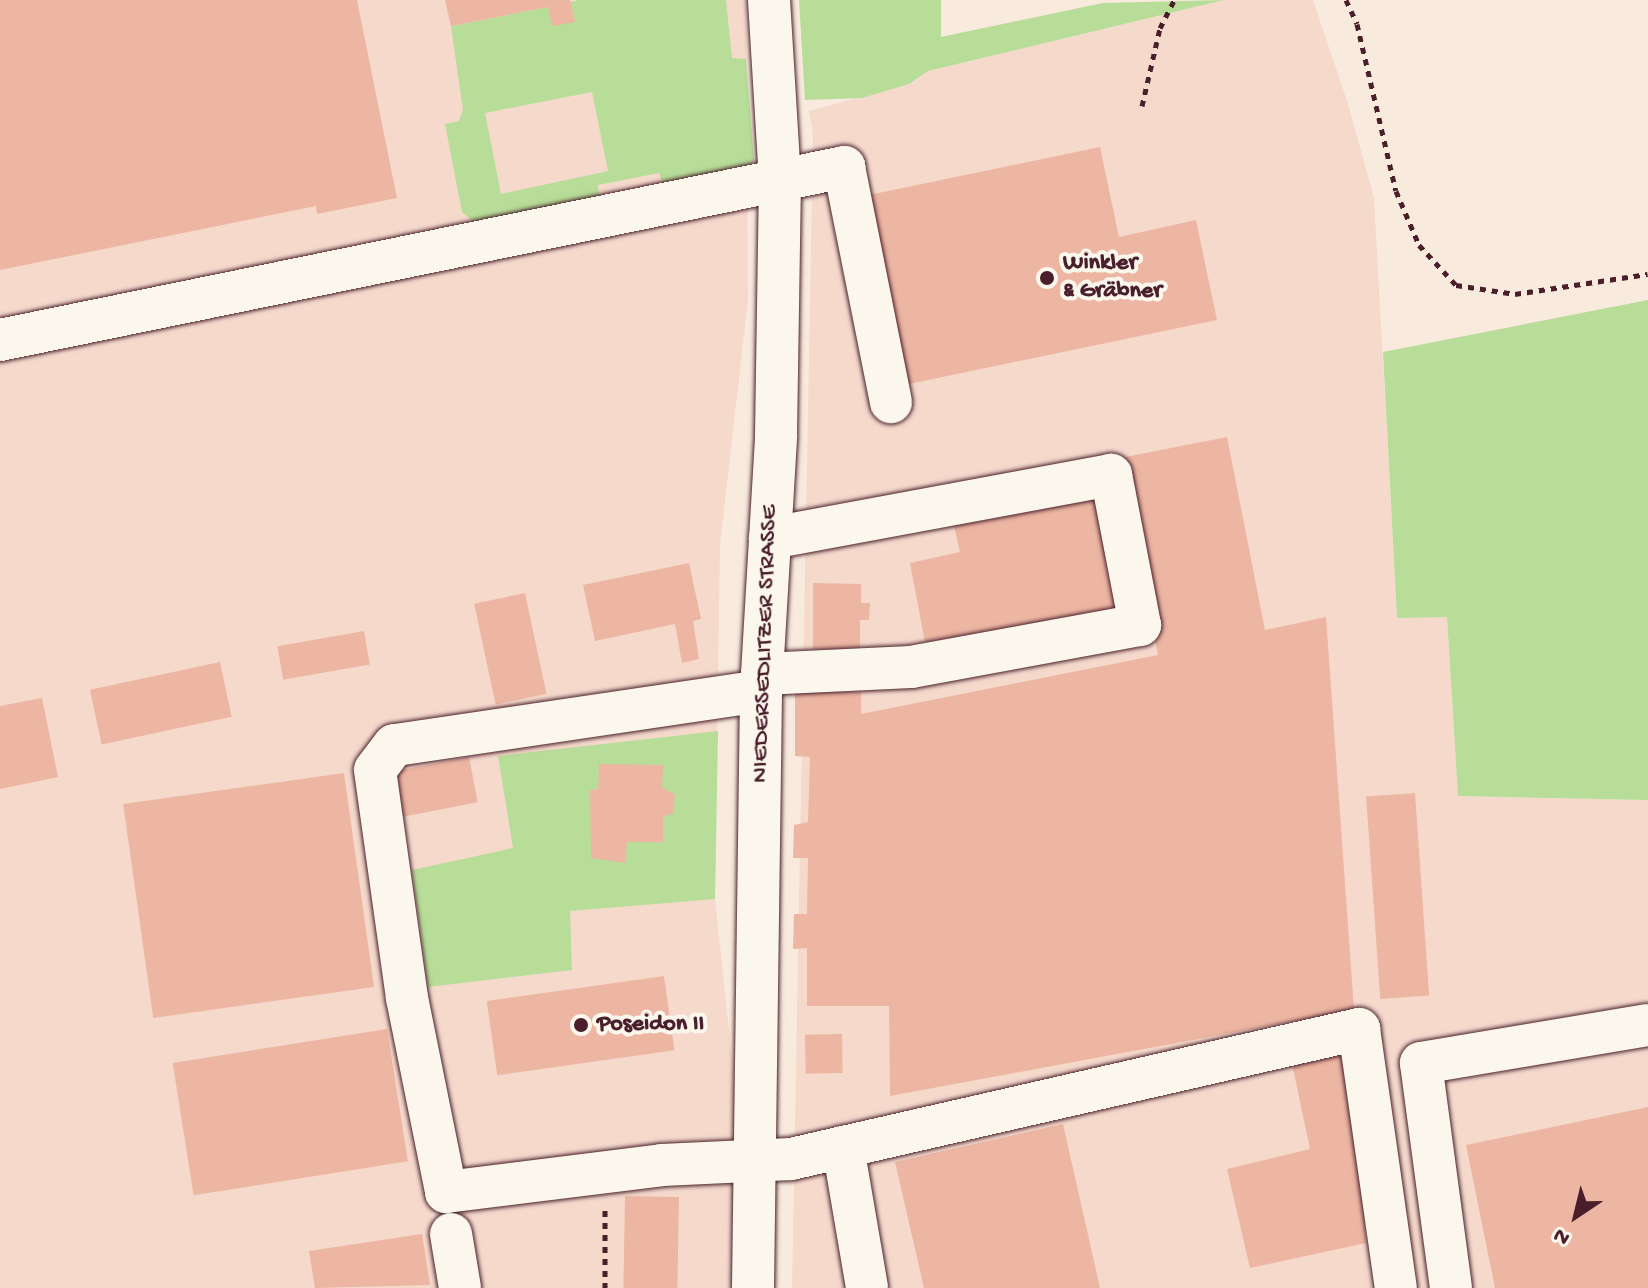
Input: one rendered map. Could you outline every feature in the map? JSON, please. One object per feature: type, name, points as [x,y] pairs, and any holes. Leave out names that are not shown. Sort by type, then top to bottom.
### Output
[{"type":"street","name":"NIEDERSEDLITZER STRASSE","points":[[753,1288],[761,683],[770,538],[780,180],[769,0]]},
{"type":"street","points":[[0,340],[844,167],[891,402]]},
{"type":"street","points":[[770,538],[1111,475],[1140,625],[911,667],[761,683],[394,745],[375,770],[407,998],[446,1192],[605,1172],[755,1163],[843,1147],[1359,1029],[1396,1288]]},
{"type":"street","points":[[1451,1288],[1421,1063],[1648,1025]]},
{"type":"street","points":[[843,1147],[867,1288]]},
{"type":"street","points":[[451,1234],[460,1288]]},
{"type":"path","points":[[1142,106],[1160,28],[1174,0]]},
{"type":"path","points":[[1346,0],[1357,24],[1396,191],[1419,245],[1456,285],[1515,294],[1648,274]]},
{"type":"path","points":[[605,1172],[605,1288]]},
{"type":"shaded area","points":[[0,0],[746,0],[748,300],[720,545],[715,899],[735,1087],[731,1288],[474,1288],[461,1206],[431,1213],[443,1288],[0,1288]]},
{"type":"shaded area","points":[[1224,0],[1313,0],[1348,104],[1374,198],[1397,617],[1447,617],[1458,796],[1648,800],[1648,1288],[792,1288],[813,134],[809,111],[909,84],[928,71]]},
{"type":"green space","points":[[726,0],[732,58],[746,59],[754,161],[732,179],[666,193],[659,173],[598,185],[600,205],[482,229],[462,212],[445,124],[459,121],[463,110],[451,26],[548,7],[575,21],[570,2]],"holes":[[[592,92],[608,171],[501,194],[485,113]]]},
{"type":"green space","points":[[799,0],[941,0],[941,37],[1103,3],[1224,0],[928,71],[909,84],[862,98],[805,100]]},
{"type":"green space","points":[[1648,300],[1648,800],[1458,796],[1447,617],[1397,618],[1383,352]]},
{"type":"green space","points":[[718,731],[715,899],[570,911],[572,970],[428,987],[412,870],[513,848],[498,756]]},
{"type":"building","points":[[0,0],[357,0],[397,198],[317,214],[316,206],[0,270]]},
{"type":"building","points":[[445,0],[570,0],[575,22],[552,26],[548,7],[451,26]]},
{"type":"building","name":"Winkler & Gräbner","points":[[1100,147],[1119,237],[1196,220],[1217,320],[909,384],[869,195]]},
{"type":"building","points":[[1227,437],[1265,630],[1326,617],[1354,1010],[890,1096],[889,1006],[807,1006],[807,948],[793,949],[794,914],[807,914],[808,858],[793,858],[794,825],[808,822],[810,757],[795,756],[795,690],[861,692],[861,714],[1158,655],[1120,458]]},
{"type":"building","points":[[1095,492],[1122,621],[927,653],[910,563],[960,552],[953,521]]},
{"type":"building","points":[[689,563],[701,619],[693,621],[699,659],[682,663],[675,624],[595,641],[583,585]]},
{"type":"building","points":[[813,583],[861,584],[861,603],[870,603],[869,620],[860,620],[860,649],[813,649]]},
{"type":"building","points":[[525,593],[546,694],[496,705],[474,604]]},
{"type":"building","points":[[364,631],[370,664],[283,680],[277,646]]},
{"type":"building","points":[[220,662],[232,717],[102,744],[90,690]]},
{"type":"building","points":[[42,698],[58,777],[0,789],[0,706]]},
{"type":"building","points":[[469,757],[478,802],[399,817],[390,772]]},
{"type":"building","points":[[599,764],[663,765],[662,787],[675,795],[673,814],[663,816],[663,842],[627,842],[625,863],[591,858],[590,790],[598,789]]},
{"type":"building","points":[[344,773],[374,987],[153,1018],[123,804]]},
{"type":"building","points":[[1415,793],[1429,996],[1380,999],[1366,796]]},
{"type":"building","name":"Poseidon II","points":[[664,976],[674,1050],[497,1075],[487,1001]]},
{"type":"building","points":[[387,1029],[408,1161],[194,1195],[173,1063]]},
{"type":"building","points":[[842,1034],[843,1073],[806,1074],[805,1035]]},
{"type":"building","points":[[1353,1052],[1366,1243],[1250,1268],[1227,1169],[1310,1149],[1292,1064]]},
{"type":"building","points":[[1648,1107],[1648,1288],[1495,1288],[1466,1145]]},
{"type":"building","points":[[1063,1124],[1100,1288],[924,1288],[895,1162]]},
{"type":"building","points":[[625,1196],[679,1197],[677,1288],[623,1288]]},
{"type":"building","points":[[422,1234],[430,1285],[315,1288],[309,1251]]},
{"type":"place","name":"Winkler & Gräbner","points":[[1047,278]]},
{"type":"place","name":"Poseidon II","points":[[581,1025]]}]
